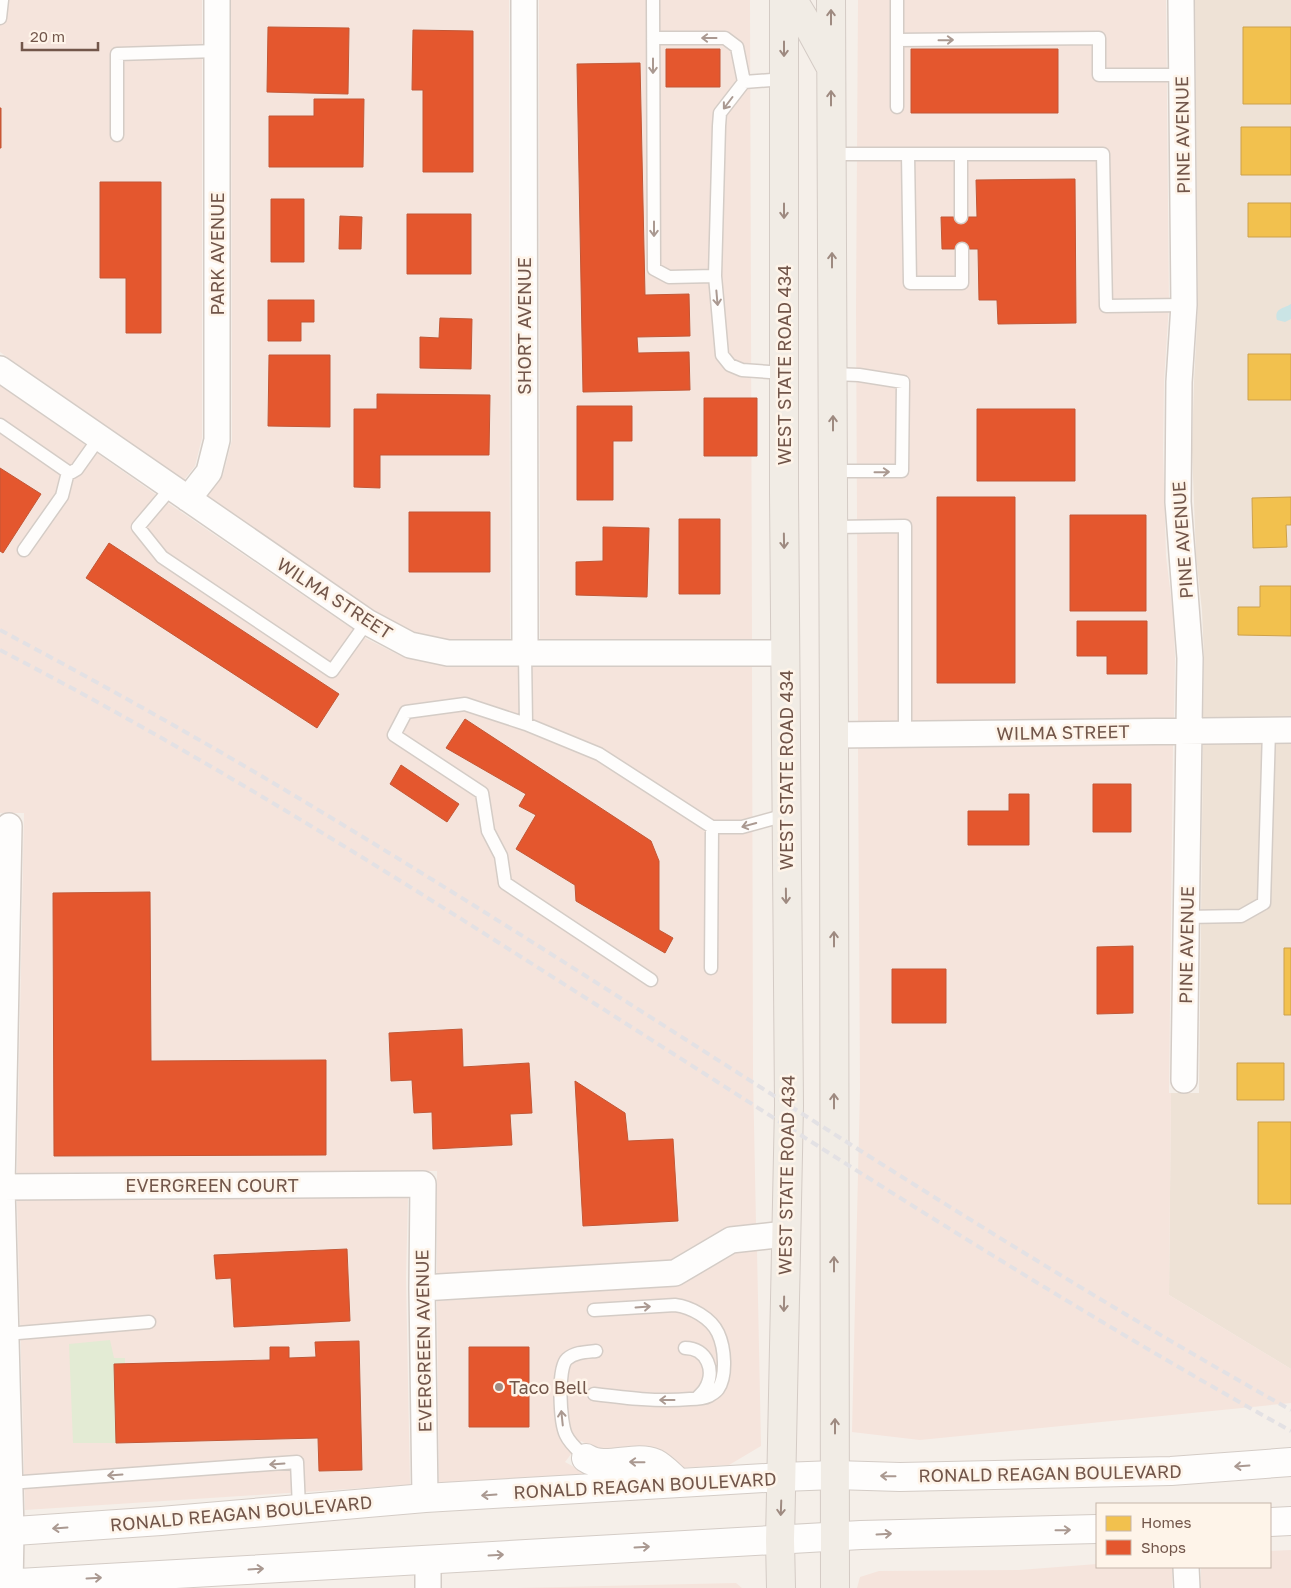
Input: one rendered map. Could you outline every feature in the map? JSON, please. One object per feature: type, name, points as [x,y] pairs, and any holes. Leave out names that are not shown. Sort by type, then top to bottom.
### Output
[{"type":"main road","name":"WEST STATE ROAD 434","points":[[781,1588],[780,1540],[785,1234],[789,1106],[784,373],[784,0]]},
{"type":"main road","points":[[793,0],[832,70]]},
{"type":"main road","points":[[831,0],[834,527],[834,1588]]},
{"type":"main road","points":[[586,1458],[590,1461],[600,1462],[642,1461],[654,1463],[679,1483]]},
{"type":"main road","name":"RONALD REAGAN BOULEVARD","points":[[5,1531],[161,1521],[425,1498],[782,1477],[835,1475],[900,1477],[1171,1472],[1291,1462]]},
{"type":"main road","points":[[1271,1523],[1291,1521]]},
{"type":"main road","points":[[7,1585],[228,1575],[428,1559],[903,1533],[1096,1529]]},
{"type":"street","name":"PARK AVENUE","points":[[179,493],[209,472],[217,440],[216,0]]},
{"type":"street","name":"SHORT AVENUE","points":[[524,0],[525,653]]},
{"type":"street","name":"PINE AVENUE","points":[[1180,0],[1184,305],[1179,382],[1178,502],[1189,648],[1184,1080]]},
{"type":"street","name":"WILMA STREET","points":[[0,369],[367,622],[410,645],[448,653],[786,653]]},
{"type":"street","name":"WILMA STREET","points":[[834,735],[1280,730]]},
{"type":"street","points":[[7,1585],[5,1531],[9,1482],[2,1187],[4,885],[8,826]]},
{"type":"street","name":"EVERGREEN COURT","points":[[2,1187],[423,1184]]},
{"type":"street","name":"EVERGREEN AVENUE","points":[[423,1184],[422,1288],[425,1498]]},
{"type":"street","points":[[422,1288],[675,1273],[731,1240],[785,1234]]},
{"type":"street","points":[[1271,1523],[1291,1532]]},
{"type":"street","points":[[428,1559],[428,1588]]},
{"type":"street","points":[[1186,1568],[1187,1588]]},
{"type":"lane","points":[[0,18],[2,0]]},
{"type":"lane","points":[[653,0],[654,268],[669,277],[716,276]]},
{"type":"lane","points":[[897,0],[897,107]]},
{"type":"lane","points":[[653,38],[725,38],[737,47],[744,82]]},
{"type":"lane","points":[[897,40],[1099,38],[1099,76],[1182,75]]},
{"type":"lane","points":[[117,135],[117,54],[216,51]]},
{"type":"lane","points":[[784,79],[744,82],[720,113],[716,276],[722,355],[730,365],[742,370],[784,373]]},
{"type":"lane","points":[[832,154],[1103,154],[1106,306],[1184,305]]},
{"type":"lane","points":[[908,154],[910,283],[962,283],[962,248]]},
{"type":"lane","points":[[961,154],[961,217]]},
{"type":"lane","points":[[833,374],[859,375],[903,382],[902,471],[833,471]]},
{"type":"lane","points":[[0,425],[68,472],[77,469],[99,438]]},
{"type":"lane","points":[[24,550],[62,496],[68,472]]},
{"type":"lane","points":[[179,493],[138,527],[162,557],[332,671],[367,622]]},
{"type":"lane","points":[[834,527],[905,526],[905,734]]},
{"type":"lane","points":[[525,653],[526,724]]},
{"type":"lane","points":[[651,980],[505,883],[501,856],[488,832],[482,792],[394,735],[406,712],[464,704],[526,724],[600,754],[712,827],[742,827],[786,815]]},
{"type":"lane","points":[[1186,917],[1241,916],[1264,903],[1280,730]]},
{"type":"lane","points":[[711,968],[712,827]]},
{"type":"lane","points":[[594,1310],[675,1305],[694,1310],[709,1321],[718,1332],[721,1343],[723,1377],[718,1391],[707,1397],[638,1400],[594,1394]]},
{"type":"lane","points":[[6,1334],[149,1322]]},
{"type":"lane","points":[[685,1348],[694,1348],[708,1361],[710,1376],[706,1388],[697,1398]]},
{"type":"lane","points":[[586,1458],[571,1444],[565,1434],[561,1402],[562,1371],[565,1361],[571,1356],[580,1352],[596,1351]]},
{"type":"lane","points":[[9,1482],[297,1462],[299,1508]]},
{"type":"shaded area","points":[[0,0],[202,0],[202,438],[195,466],[184,480],[0,352]]},
{"type":"shaded area","points":[[231,0],[509,0],[510,640],[449,640],[415,633],[384,618],[207,496],[223,475],[232,440]]},
{"type":"shaded area","points":[[539,0],[750,0],[752,640],[540,640]]},
{"type":"shaded area","points":[[858,0],[1166,0],[1169,304],[1164,381],[1163,450],[1166,556],[1173,613],[1175,658],[1174,718],[858,721],[856,310]]},
{"type":"shaded area","points":[[1195,0],[1291,0],[1291,717],[1203,718],[1204,657],[1202,611],[1196,555],[1192,450],[1198,305]]},
{"type":"shaded area","points":[[0,385],[367,639],[403,657],[448,666],[752,666],[753,1075],[756,1224],[723,1229],[670,1260],[437,1275],[437,1171],[17,1173],[24,813],[0,813]]},
{"type":"shaded area","points":[[1291,743],[1291,1369],[1169,1295],[1171,1093],[1199,1093],[1203,744]]},
{"type":"shaded area","points":[[1173,744],[1169,1295],[1291,1369],[1291,1403],[920,1440],[852,1432],[860,1088],[858,747]]},
{"type":"shaded area","points":[[408,1197],[406,1277],[410,1485],[25,1510],[17,1199]]},
{"type":"shaded area","points":[[757,1250],[761,1446],[729,1465],[682,1468],[642,1448],[596,1449],[581,1441],[565,1462],[587,1474],[439,1483],[437,1301],[676,1286],[683,1284],[736,1253]]},
{"type":"shaded area","points":[[1291,1550],[1291,1588],[1201,1588],[1201,1568],[1271,1568],[1271,1551]]},
{"type":"shaded area","points":[[1096,1564],[1096,1568],[1172,1568],[1172,1588],[857,1588],[860,1577],[879,1571],[1019,1570]]},
{"type":"shaded area","points":[[736,1583],[742,1588],[516,1588]]},
{"type":"green space","points":[[110,1340],[114,1358],[125,1358],[125,1364],[114,1364],[116,1443],[73,1443],[69,1344]]},
{"type":"water","points":[[1291,304],[1291,319],[1285,322],[1277,320],[1278,311]]},
{"type":"building: Homes","points":[[1243,27],[1291,27],[1291,104],[1243,104]]},
{"type":"building: Homes","points":[[1241,127],[1291,127],[1291,175],[1241,175]]},
{"type":"building: Homes","points":[[1248,203],[1291,203],[1291,237],[1248,237]]},
{"type":"building: Homes","points":[[1248,354],[1291,354],[1291,400],[1248,400]]},
{"type":"building: Homes","points":[[1291,497],[1291,525],[1286,525],[1287,547],[1253,548],[1252,498]]},
{"type":"building: Homes","points":[[1260,586],[1291,586],[1291,636],[1238,635],[1238,607],[1260,607]]},
{"type":"building: Homes","points":[[1284,948],[1291,948],[1291,1015],[1284,1015]]},
{"type":"building: Homes","points":[[1237,1063],[1284,1063],[1284,1100],[1237,1100]]},
{"type":"building: Homes","points":[[1258,1122],[1291,1122],[1291,1204],[1258,1204]]},
{"type":"building: Shops","points":[[268,27],[349,28],[348,94],[267,92]]},
{"type":"building: Shops","points":[[413,30],[473,31],[473,172],[423,172],[423,90],[412,90]]},
{"type":"building: Shops","points":[[666,49],[720,49],[720,87],[666,87]]},
{"type":"building: Shops","points":[[911,49],[1058,49],[1058,113],[911,113]]},
{"type":"building: Shops","points":[[640,63],[645,295],[689,294],[690,336],[637,337],[638,353],[689,352],[690,390],[583,392],[577,64]]},
{"type":"building: Shops","points":[[314,99],[364,99],[363,167],[269,167],[269,116],[314,116]]},
{"type":"building: Shops","points":[[1,108],[1,148],[0,148]]},
{"type":"building: Shops","points":[[1075,179],[1076,323],[998,324],[997,300],[979,300],[978,249],[942,249],[941,217],[977,217],[976,180]]},
{"type":"building: Shops","points":[[100,182],[161,182],[161,333],[126,333],[126,278],[100,278]]},
{"type":"building: Shops","points":[[271,199],[304,199],[304,262],[271,262]]},
{"type":"building: Shops","points":[[407,214],[471,214],[471,274],[407,274]]},
{"type":"building: Shops","points":[[340,216],[362,217],[361,249],[339,249]]},
{"type":"building: Shops","points":[[268,300],[314,300],[314,322],[301,322],[301,341],[268,341]]},
{"type":"building: Shops","points":[[440,318],[472,319],[471,369],[420,368],[420,337],[439,338]]},
{"type":"building: Shops","points":[[269,355],[330,355],[330,427],[268,426]]},
{"type":"building: Shops","points":[[377,394],[490,395],[489,455],[380,455],[380,488],[354,487],[354,409],[377,409]]},
{"type":"building: Shops","points":[[704,398],[757,398],[757,456],[704,456]]},
{"type":"building: Shops","points":[[577,406],[632,406],[632,441],[613,441],[613,500],[577,500]]},
{"type":"building: Shops","points":[[977,409],[1075,409],[1075,481],[977,481]]},
{"type":"building: Shops","points":[[0,468],[41,494],[3,553],[0,551]]},
{"type":"building: Shops","points":[[937,497],[1015,497],[1015,683],[937,683]]},
{"type":"building: Shops","points":[[409,512],[490,512],[490,572],[409,572]]},
{"type":"building: Shops","points":[[1070,515],[1146,515],[1146,611],[1070,611]]},
{"type":"building: Shops","points":[[679,519],[720,519],[720,594],[679,594]]},
{"type":"building: Shops","points":[[603,527],[649,528],[647,597],[576,595],[576,562],[603,561]]},
{"type":"building: Shops","points":[[109,543],[339,694],[317,728],[86,578]]},
{"type":"building: Shops","points":[[1077,621],[1147,621],[1147,674],[1107,674],[1107,656],[1077,656]]},
{"type":"building: Shops","points":[[465,719],[651,841],[659,861],[659,930],[673,938],[665,953],[576,901],[575,885],[516,849],[536,815],[519,806],[526,794],[446,748]]},
{"type":"building: Shops","points":[[401,765],[459,804],[447,822],[390,784]]},
{"type":"building: Shops","points":[[1093,784],[1131,784],[1131,832],[1093,832]]},
{"type":"building: Shops","points":[[1009,794],[1029,794],[1029,845],[968,845],[968,811],[1009,811]]},
{"type":"building: Shops","points":[[150,892],[151,1061],[326,1060],[326,1155],[54,1156],[53,893]]},
{"type":"building: Shops","points":[[1133,946],[1133,1013],[1097,1014],[1097,947]]},
{"type":"building: Shops","points":[[892,969],[946,969],[946,1023],[892,1023]]},
{"type":"building: Shops","points":[[462,1029],[463,1067],[529,1063],[532,1113],[510,1114],[512,1145],[433,1149],[432,1112],[414,1113],[412,1080],[391,1081],[389,1033]]},
{"type":"building: Shops","points":[[575,1081],[625,1113],[628,1141],[673,1139],[678,1221],[583,1226]]},
{"type":"building: Shops","points":[[347,1249],[350,1321],[234,1327],[231,1278],[216,1279],[214,1255]]},
{"type":"building: Shops","points":[[359,1341],[362,1470],[319,1471],[318,1438],[116,1443],[114,1364],[270,1360],[270,1347],[289,1347],[289,1358],[316,1357],[315,1342]]},
{"type":"building: Shops","name":"Taco Bell","points":[[469,1347],[529,1347],[529,1427],[469,1427]]},
{"type":"railway","points":[[0,630],[79,672],[310,805],[433,880],[1042,1264],[1291,1410]]},
{"type":"railway","points":[[0,650],[140,726],[346,847],[1009,1266],[1291,1431]]},
{"type":"place","name":"Taco Bell","points":[[499,1387]]}]
